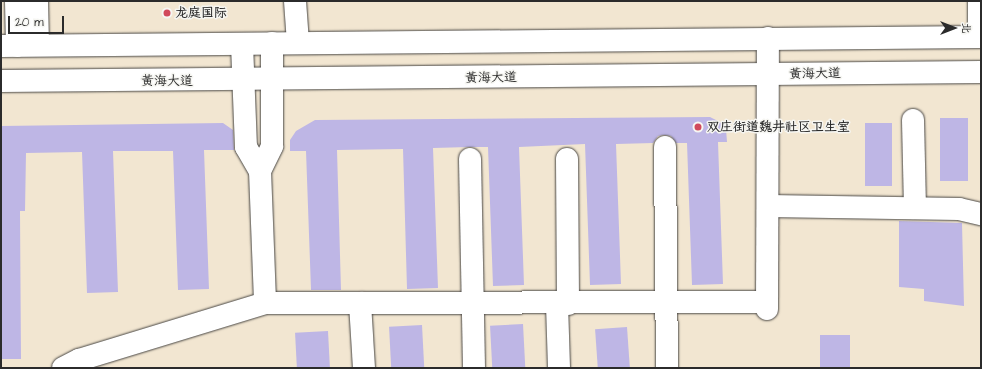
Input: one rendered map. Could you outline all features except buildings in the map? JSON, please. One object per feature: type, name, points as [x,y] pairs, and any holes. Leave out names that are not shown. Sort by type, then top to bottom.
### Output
[{"type":"street","points":[[295,1],[298,43]]},
{"type":"street","points":[[17,2],[18,46],[980,37],[979,1]]},
{"type":"street","points":[[62,368],[79,360],[265,303],[665,304],[767,306],[768,38]]},
{"type":"street","points":[[265,303],[260,171],[272,146],[272,43]]},
{"type":"street","points":[[242,44],[246,147],[260,171]]},
{"type":"street","name":"黄海大道","points":[[1,81],[272,80],[981,72]]},
{"type":"street","points":[[913,120],[915,208]]},
{"type":"street","points":[[665,147],[665,304],[667,368]]},
{"type":"street","points":[[470,159],[474,368]]},
{"type":"street","points":[[559,368],[563,304],[567,159]]},
{"type":"street","points":[[768,206],[959,209],[981,214]]},
{"type":"street","points":[[360,303],[364,368]]},
{"type":"place","name":"龙庭国际","points":[[167,13]]},
{"type":"place","name":"双庄街道魏井社区卫生室","points":[[698,127]]}]
